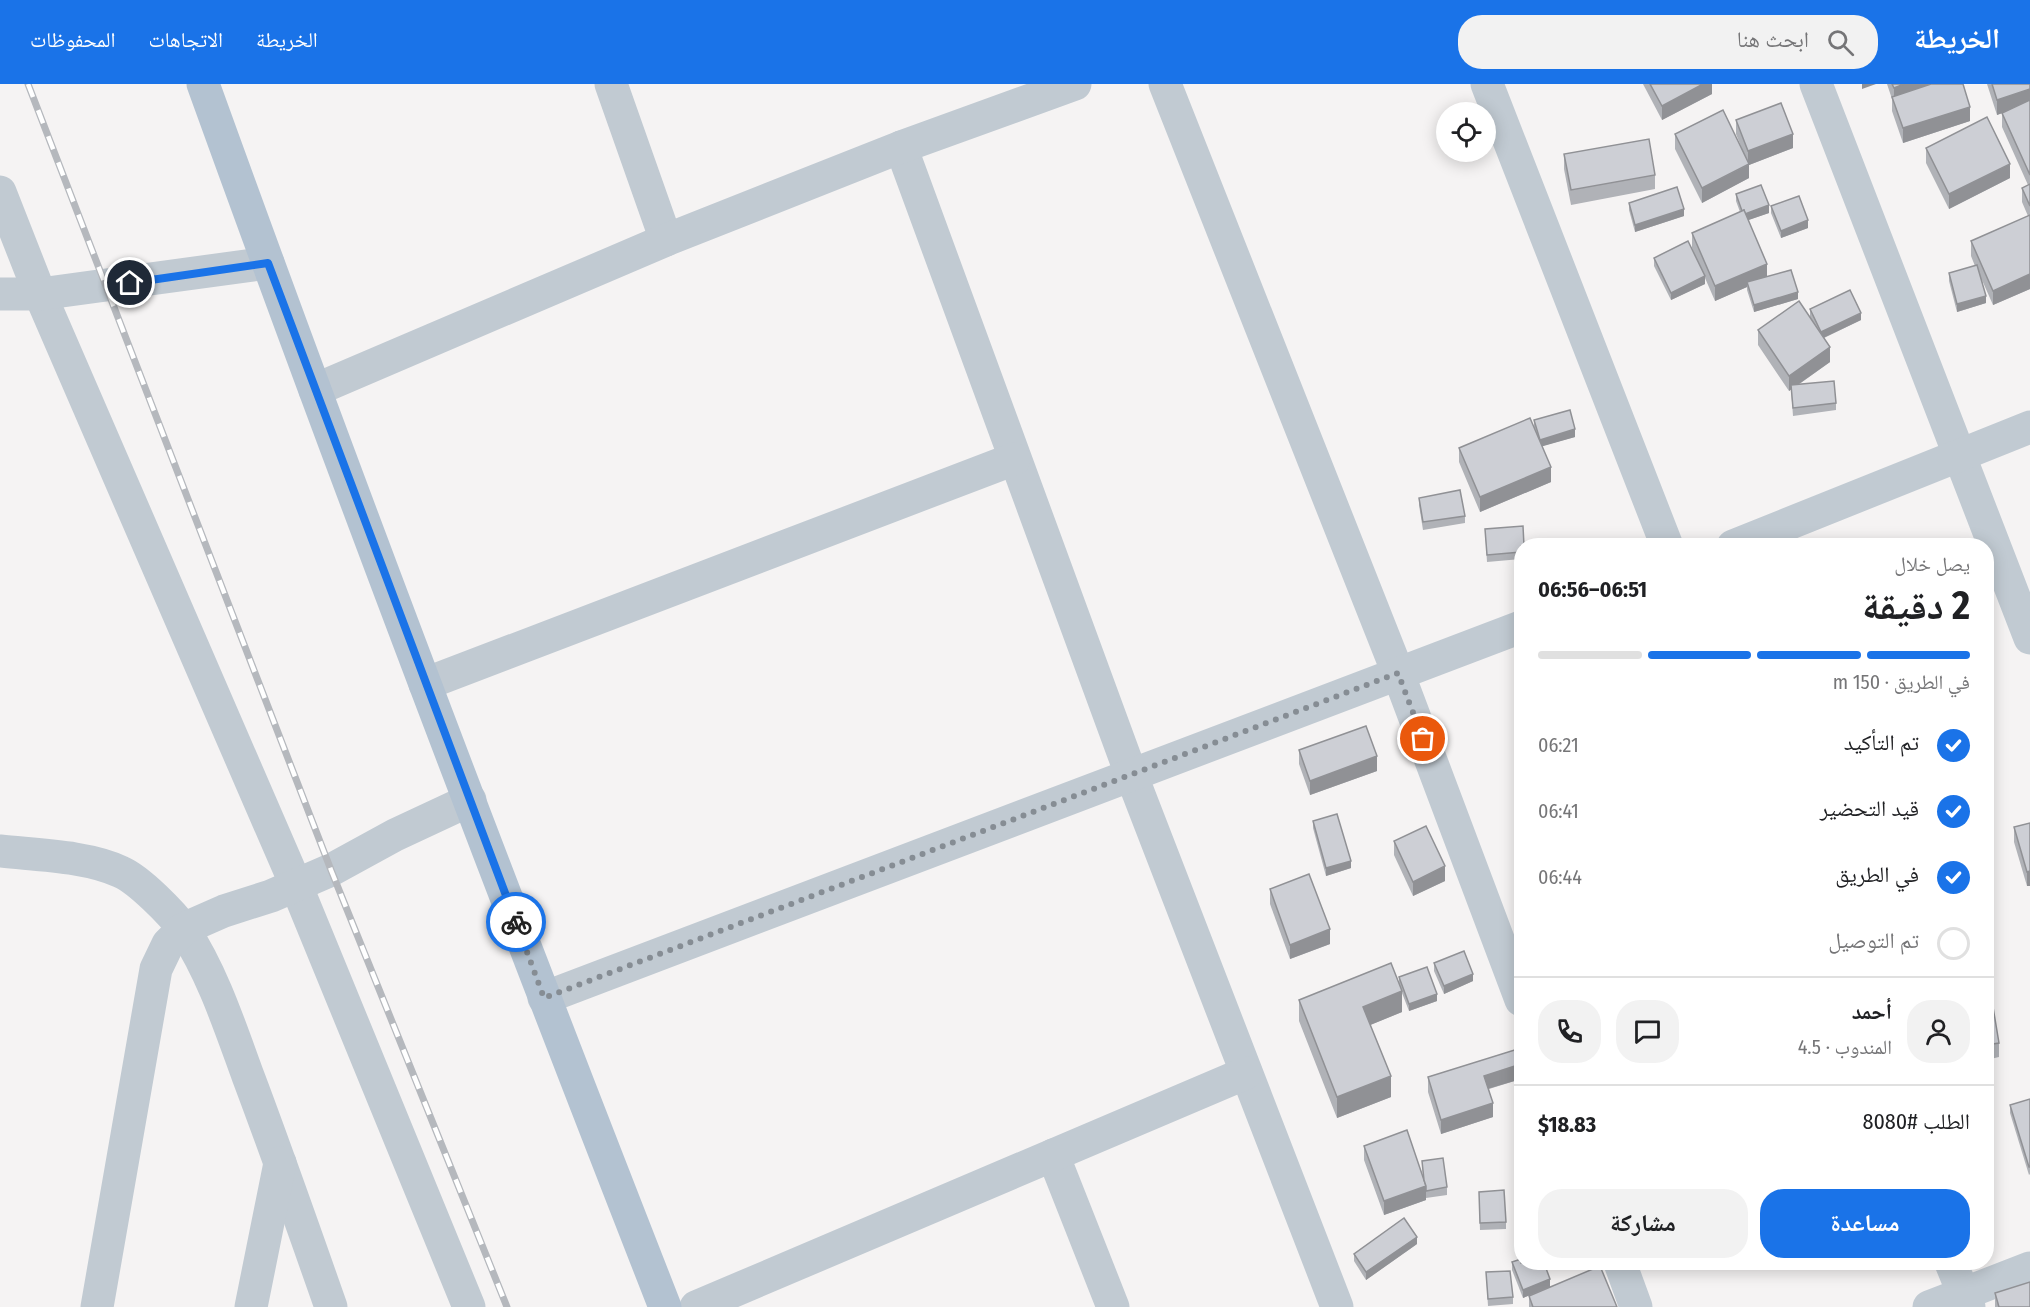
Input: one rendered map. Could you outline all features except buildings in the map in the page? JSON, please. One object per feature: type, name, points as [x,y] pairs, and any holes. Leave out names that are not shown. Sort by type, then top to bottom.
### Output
[{"type":"main road","points":[[203,84],[425,684],[544,998],[665,1307]]},
{"type":"street","points":[[611,84],[666,240]]},
{"type":"street","points":[[315,390],[666,240],[901,147],[1075,84]]},
{"type":"street","points":[[1165,84],[1398,673],[1514,981]]},
{"type":"street","points":[[1487,84],[1664,538]]},
{"type":"street","points":[[1816,84],[1991,538]]},
{"type":"street","points":[[901,147],[1131,774],[1337,1307]]},
{"type":"street","points":[[0,192],[40,294],[296,885],[469,1307]]},
{"type":"street","points":[[0,294],[40,294],[268,263]]},
{"type":"street","points":[[1753,538],[2030,427]]},
{"type":"street","points":[[425,684],[1014,459]]},
{"type":"street","points":[[1994,546],[2030,638]]},
{"type":"street","points":[[544,998],[1514,630]]},
{"type":"street","points":[[96,1307],[156,969],[168,944],[183,929],[224,910],[331,870],[395,835],[470,800]]},
{"type":"street","points":[[0,851],[94,862],[122,872],[145,889],[183,929],[206,970],[229,1024],[280,1162],[323,1298]]},
{"type":"street","points":[[696,1307],[1246,1073]]},
{"type":"street","points":[[1053,1155],[1113,1307]]},
{"type":"street","points":[[251,1307],[280,1162]]},
{"type":"street","points":[[1929,1307],[1966,1301],[2030,1268]]},
{"type":"street","points":[[1623,1270],[1636,1307]]},
{"type":"street","points":[[1954,1270],[1966,1301]]},
{"type":"railway","points":[[28,84],[331,870],[507,1307]]},
{"type":"way so far","points":[[516,922],[544,998],[1398,673],[1423,739]]},
{"type":"route","points":[[130,283],[268,263],[516,922]]}]
